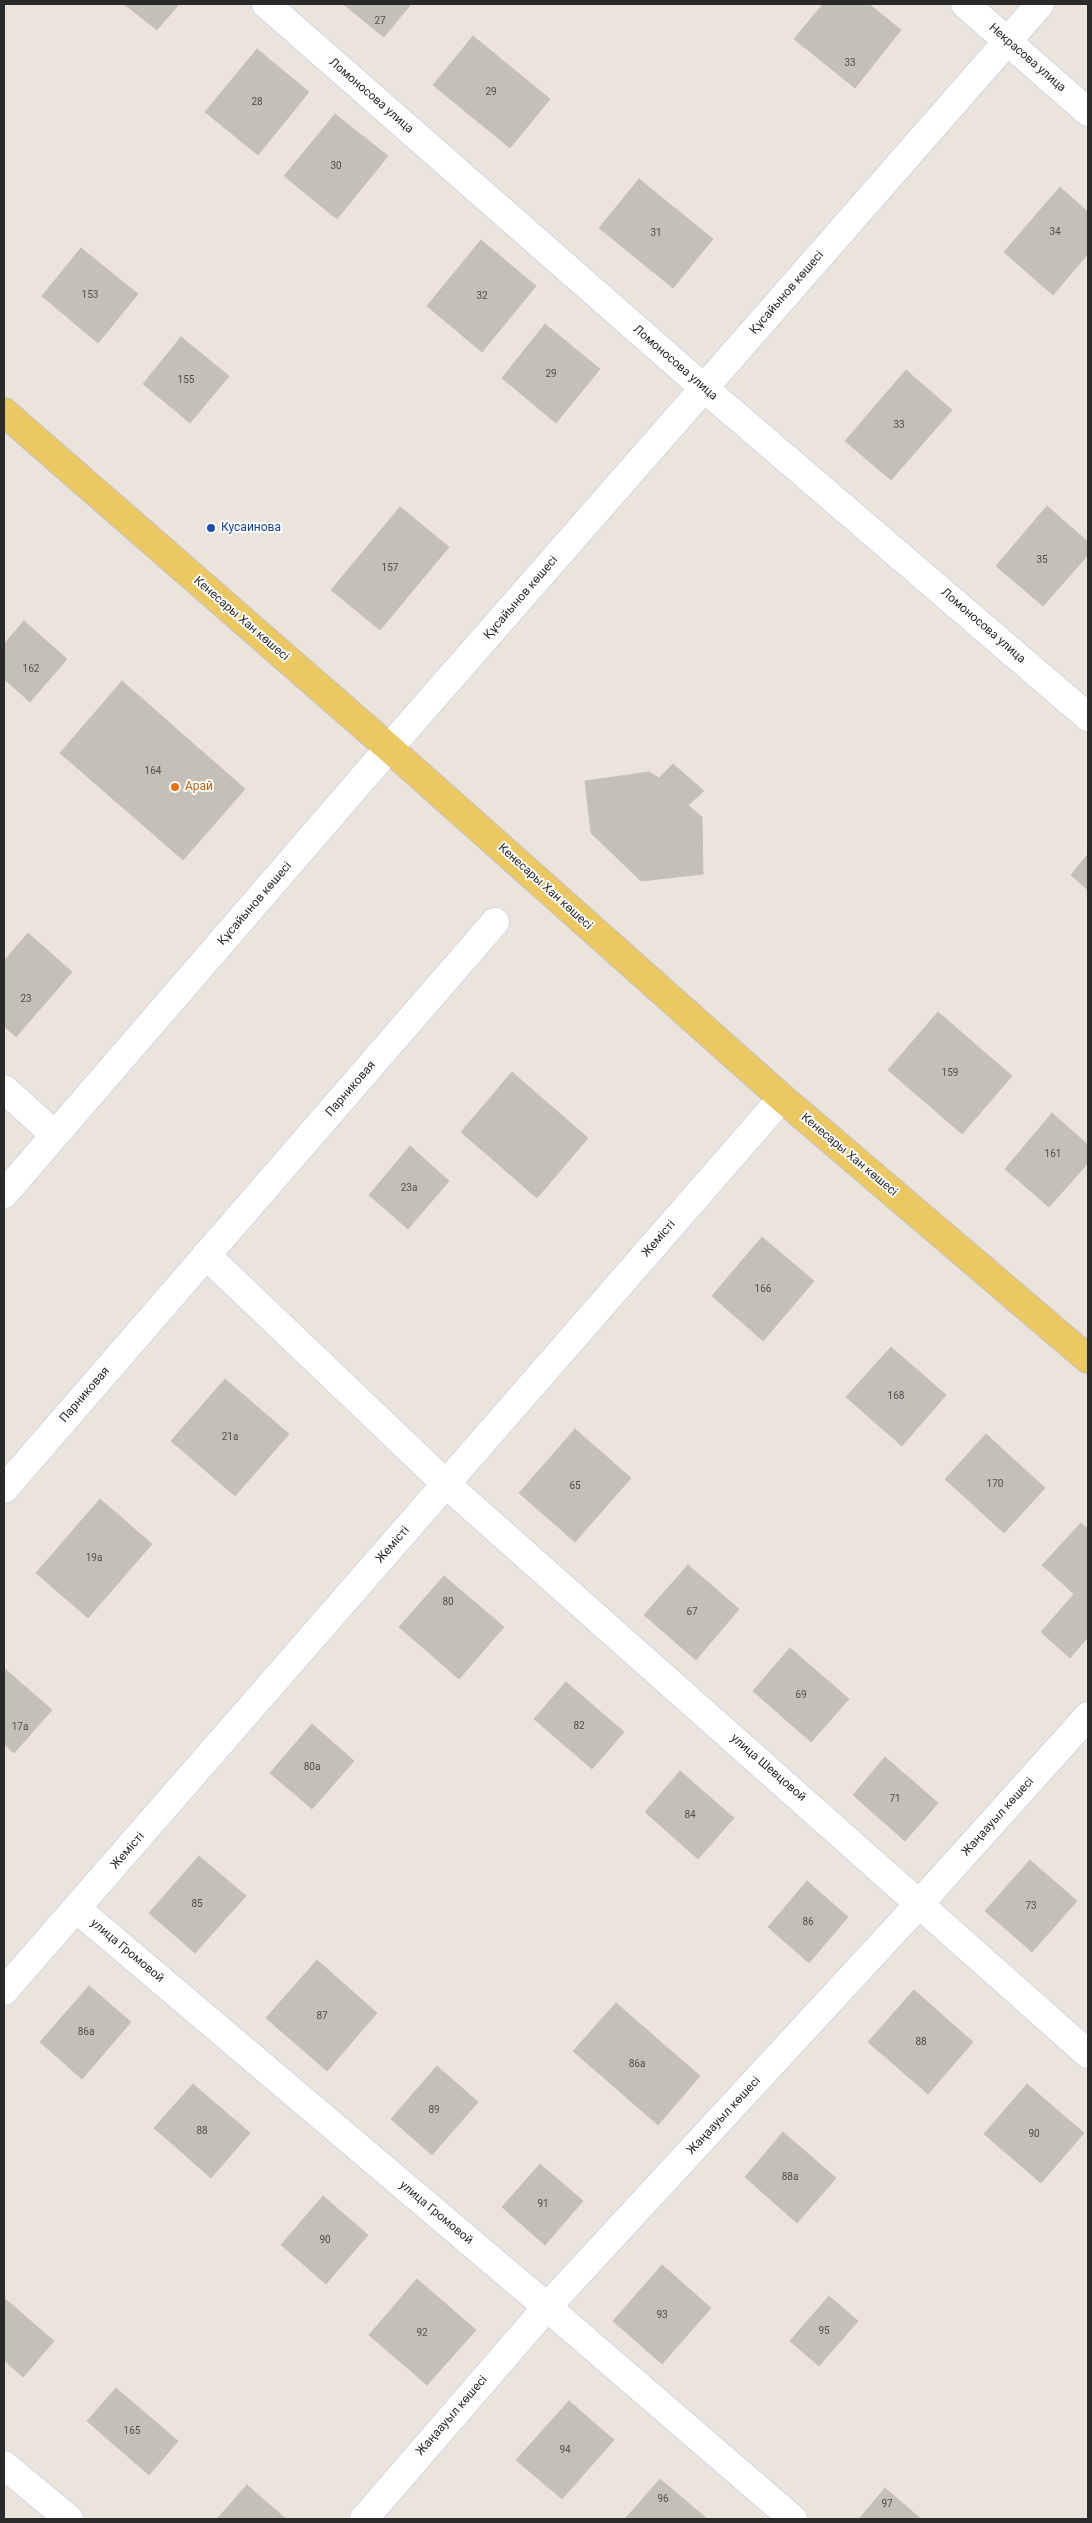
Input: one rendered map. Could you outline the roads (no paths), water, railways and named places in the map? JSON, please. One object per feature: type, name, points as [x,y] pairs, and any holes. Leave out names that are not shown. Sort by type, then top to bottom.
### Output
[{"type":"main road","name":"Кенесары Хан көшесі","points":[[4,412],[389,748],[782,1098],[1088,1359]]},
{"type":"street","name":"Ломоносова улица","points":[[266,4],[704,388],[1088,717]]},
{"type":"street","name":"Некрасова улица","points":[[965,4],[1088,112]]},
{"type":"street","name":"Құсайынов көшесі","points":[[4,1194],[389,748],[1040,4]]},
{"type":"street","name":"Парниковая","points":[[4,1489],[495,922]]},
{"type":"street","points":[[4,1089],[55,1135]]},
{"type":"street","name":"Жемісті","points":[[4,1991],[782,1098]]},
{"type":"street","points":[[206,1256],[446,1484]]},
{"type":"street","name":"улица Шевцовой","points":[[446,1484],[1088,2054]]},
{"type":"street","name":"Жаңаауыл көшесі","points":[[364,2519],[547,2307],[920,1903],[1088,1716]]},
{"type":"street","name":"улица Громовой","points":[[77,1909],[547,2307],[793,2519]]},
{"type":"street","points":[[4,2466],[69,2519]]},
{"type":"place","name":"Кусаинова","points":[[211,528]]},
{"type":"place","name":"Арай","points":[[175,787]]}]
